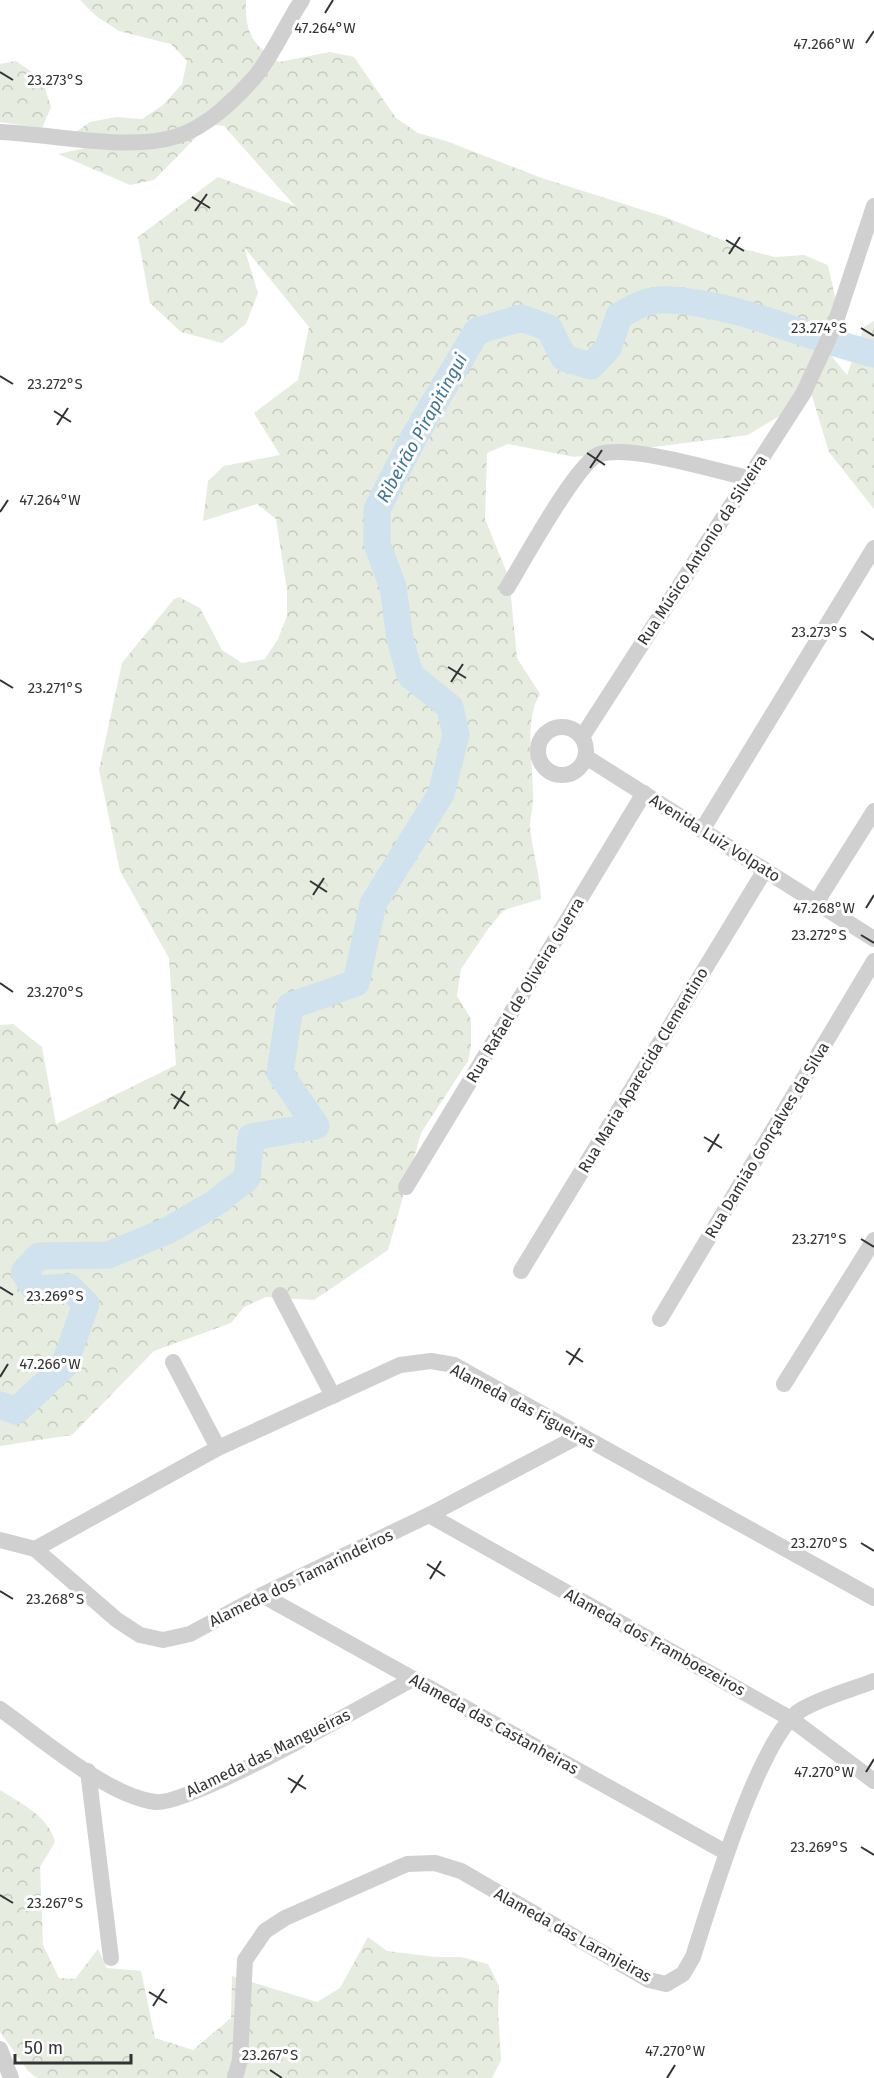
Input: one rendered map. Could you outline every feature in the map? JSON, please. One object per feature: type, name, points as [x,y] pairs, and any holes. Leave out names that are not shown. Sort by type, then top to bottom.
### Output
[{"type":"street","points":[[0,132],[38,133],[124,143],[178,136],[219,114],[255,76],[302,0]]},
{"type":"street","name":"Rua Músico Antonio da Silveira","points":[[582,737],[803,394],[820,363],[834,327],[874,206]]},
{"type":"street","points":[[507,588],[570,484],[586,462],[598,454],[615,452],[644,455],[748,478]]},
{"type":"street","points":[[702,830],[874,548]]},
{"type":"street","points":[[558,726],[567,726],[582,737],[586,757],[580,767],[564,775],[546,770],[537,753],[542,736],[558,726]]},
{"type":"street","name":"Avenida Luiz Volpato","points":[[586,757],[874,939]]},
{"type":"street","name":"Rua Rafael de Oliveira Guerra","points":[[406,1187],[644,794]]},
{"type":"street","points":[[816,903],[874,811]]},
{"type":"street","name":"Rua Maria Aparecida Clementino","points":[[521,1270],[765,870]]},
{"type":"street","name":"Rua Damião Gonçalves da Silva","points":[[660,1319],[874,961]]},
{"type":"street","points":[[784,1384],[874,1240]]},
{"type":"street","points":[[280,1295],[333,1395]]},
{"type":"street","name":"Alameda das Figueiras","points":[[34,1549],[218,1448],[400,1365],[431,1361],[454,1365],[874,1598]]},
{"type":"street","points":[[173,1362],[218,1448]]},
{"type":"street","name":"Alameda dos Tamarindeiros","points":[[34,1549],[117,1620],[140,1635],[163,1640],[190,1634],[262,1595],[429,1515],[579,1436]]},
{"type":"street","name":"Alameda dos Framboezeiros","points":[[429,1515],[791,1719],[874,1781]]},
{"type":"street","points":[[0,1540],[34,1549]]},
{"type":"street","name":"Alameda das Castanheiras","points":[[262,1595],[727,1853]]},
{"type":"street","name":"Alameda das Mangueiras","points":[[0,1709],[121,1792],[156,1802],[179,1797],[292,1744],[413,1679]]},
{"type":"street","name":"Alameda das Laranjeiras","points":[[236,2078],[240,2060],[245,1960],[265,1931],[285,1918],[407,1864],[435,1863],[461,1871],[649,1980],[666,1984],[683,1974],[693,1957],[743,1810],[779,1733],[801,1710],[874,1681]]},
{"type":"street","points":[[88,1771],[111,1958]]},
{"type":"street","points":[[0,2049],[11,2078]]},
{"type":"green space","points":[[80,0],[246,0],[249,30],[262,50],[279,62],[330,52],[354,57],[396,118],[418,133],[446,141],[542,178],[665,217],[747,250],[775,257],[804,255],[825,264],[828,266],[837,305],[821,343],[847,375],[864,327],[874,321],[874,509],[829,452],[812,396],[748,435],[575,457],[508,444],[487,453],[485,519],[509,578],[517,658],[540,694],[532,717],[530,745],[533,799],[530,826],[541,899],[504,910],[461,969],[457,996],[471,1019],[471,1046],[468,1061],[421,1133],[388,1250],[314,1300],[266,1297],[244,1307],[231,1323],[154,1351],[72,1435],[0,1446],[0,1025],[13,1024],[42,1047],[56,1124],[176,1065],[169,958],[120,871],[99,770],[122,663],[174,599],[179,597],[200,608],[222,650],[242,663],[265,659],[278,639],[287,616],[287,590],[276,519],[257,504],[203,521],[208,481],[224,466],[280,455],[254,413],[298,380],[309,327],[244,247],[258,293],[246,324],[222,343],[181,332],[150,303],[138,237],[218,177],[295,206],[224,126],[209,124],[154,180],[130,185],[58,154],[90,147],[73,134],[90,122],[116,117],[142,119],[163,105],[182,84],[187,61],[171,44],[119,31],[96,16]]},
{"type":"green space","points":[[16,61],[42,79],[51,107],[42,128],[0,122],[0,64]]},
{"type":"green space","points":[[0,1790],[25,1805],[40,1818],[52,1833],[55,1842],[40,1867],[43,1945],[59,1978],[75,1979],[98,1949],[107,1968],[141,1971],[155,2038],[193,2050],[231,2018],[232,1976],[317,2002],[340,1988],[368,1937],[387,1951],[435,1957],[461,1957],[488,1964],[499,1986],[501,2060],[492,2078],[37,2078],[28,2071],[0,2032]]},
{"type":"waterway","name":"Ribeirão Pirapitingui","points":[[0,1405],[16,1411],[64,1366],[86,1304],[69,1287],[35,1289],[24,1272],[39,1256],[108,1255],[167,1231],[215,1203],[247,1178],[251,1137],[316,1126],[280,1073],[290,1006],[356,983],[373,904],[441,794],[456,735],[450,707],[410,675],[400,639],[393,587],[377,544],[377,509],[414,437],[477,331],[521,318],[549,328],[564,358],[591,366],[608,348],[619,316],[643,304],[656,300],[670,300],[722,308],[874,354]]}]
